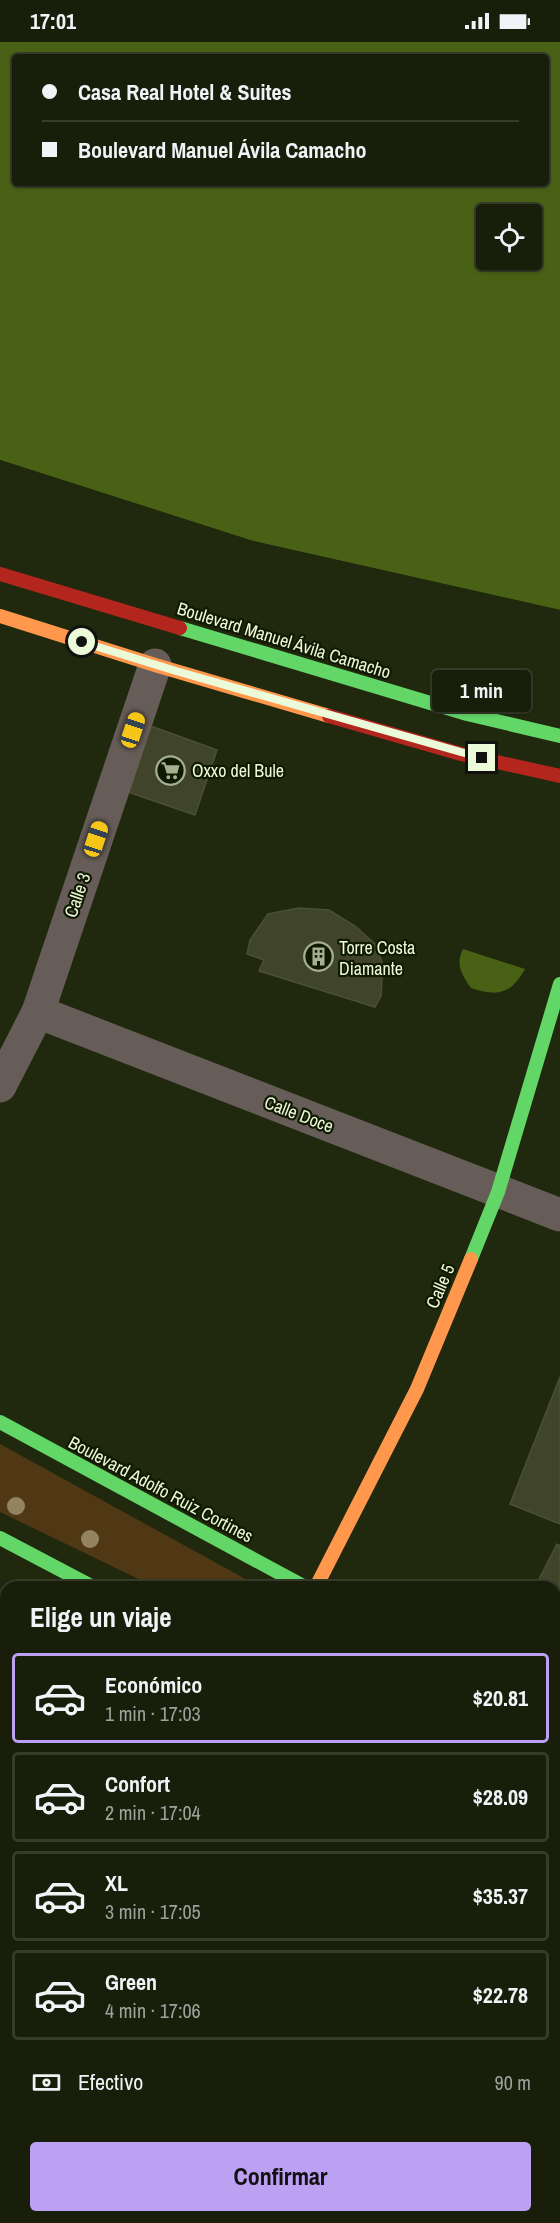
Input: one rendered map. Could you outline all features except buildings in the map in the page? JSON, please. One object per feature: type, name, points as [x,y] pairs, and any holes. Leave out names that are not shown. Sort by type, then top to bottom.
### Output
[{"type":"main road","name":"Boulevard Manuel Ávila Camacho","points":[[0,574],[467,714],[560,736]]},
{"type":"main road","points":[[0,616],[154,665],[461,754],[560,776]]},
{"type":"main road","name":"Calle 5","points":[[319,1581],[417,1389],[498,1192],[560,984]]},
{"type":"main road","name":"Boulevard Adolfo Ruiz Cortines","points":[[0,1422],[294,1581]]},
{"type":"main road","points":[[0,1538],[82,1581]]},
{"type":"street","name":"Calle 3","points":[[0,1086],[38,1012],[154,665]]},
{"type":"street","name":"Calle Doce","points":[[38,1012],[560,1215]]},
{"type":"shaded area","points":[[0,42],[560,42],[560,610],[253,541],[0,460]]},
{"type":"shaded area","points":[[463,949],[525,969],[514,984],[503,991],[496,993],[480,991],[471,988],[462,974],[460,960]]},
{"type":"shaded area","points":[[0,1444],[249,1581],[143,1581],[0,1512]]},
{"type":"pier","points":[[0,460],[253,541],[560,610],[560,613],[252,544],[0,463]]},
{"type":"traffic: fast","points":[[180,628],[467,714],[560,736]]},
{"type":"traffic: fast","points":[[471,1259],[498,1192],[560,984]]},
{"type":"traffic: fast","points":[[0,1422],[294,1581]]},
{"type":"traffic: fast","points":[[0,1538],[82,1581]]},
{"type":"traffic: slow","points":[[0,616],[155,665],[329,716]]},
{"type":"traffic: slow","points":[[319,1581],[417,1389],[471,1259]]},
{"type":"traffic: jam","points":[[0,574],[180,628]]},
{"type":"traffic: jam","points":[[329,716],[461,754],[560,776]]},
{"type":"place","name":"Oxxo del Bule","points":[[171,770]]},
{"type":"place","name":"Torre Costa Diamante","points":[[318,957]]},
{"type":"route","points":[[82,642],[461,754],[482,758]]}]
